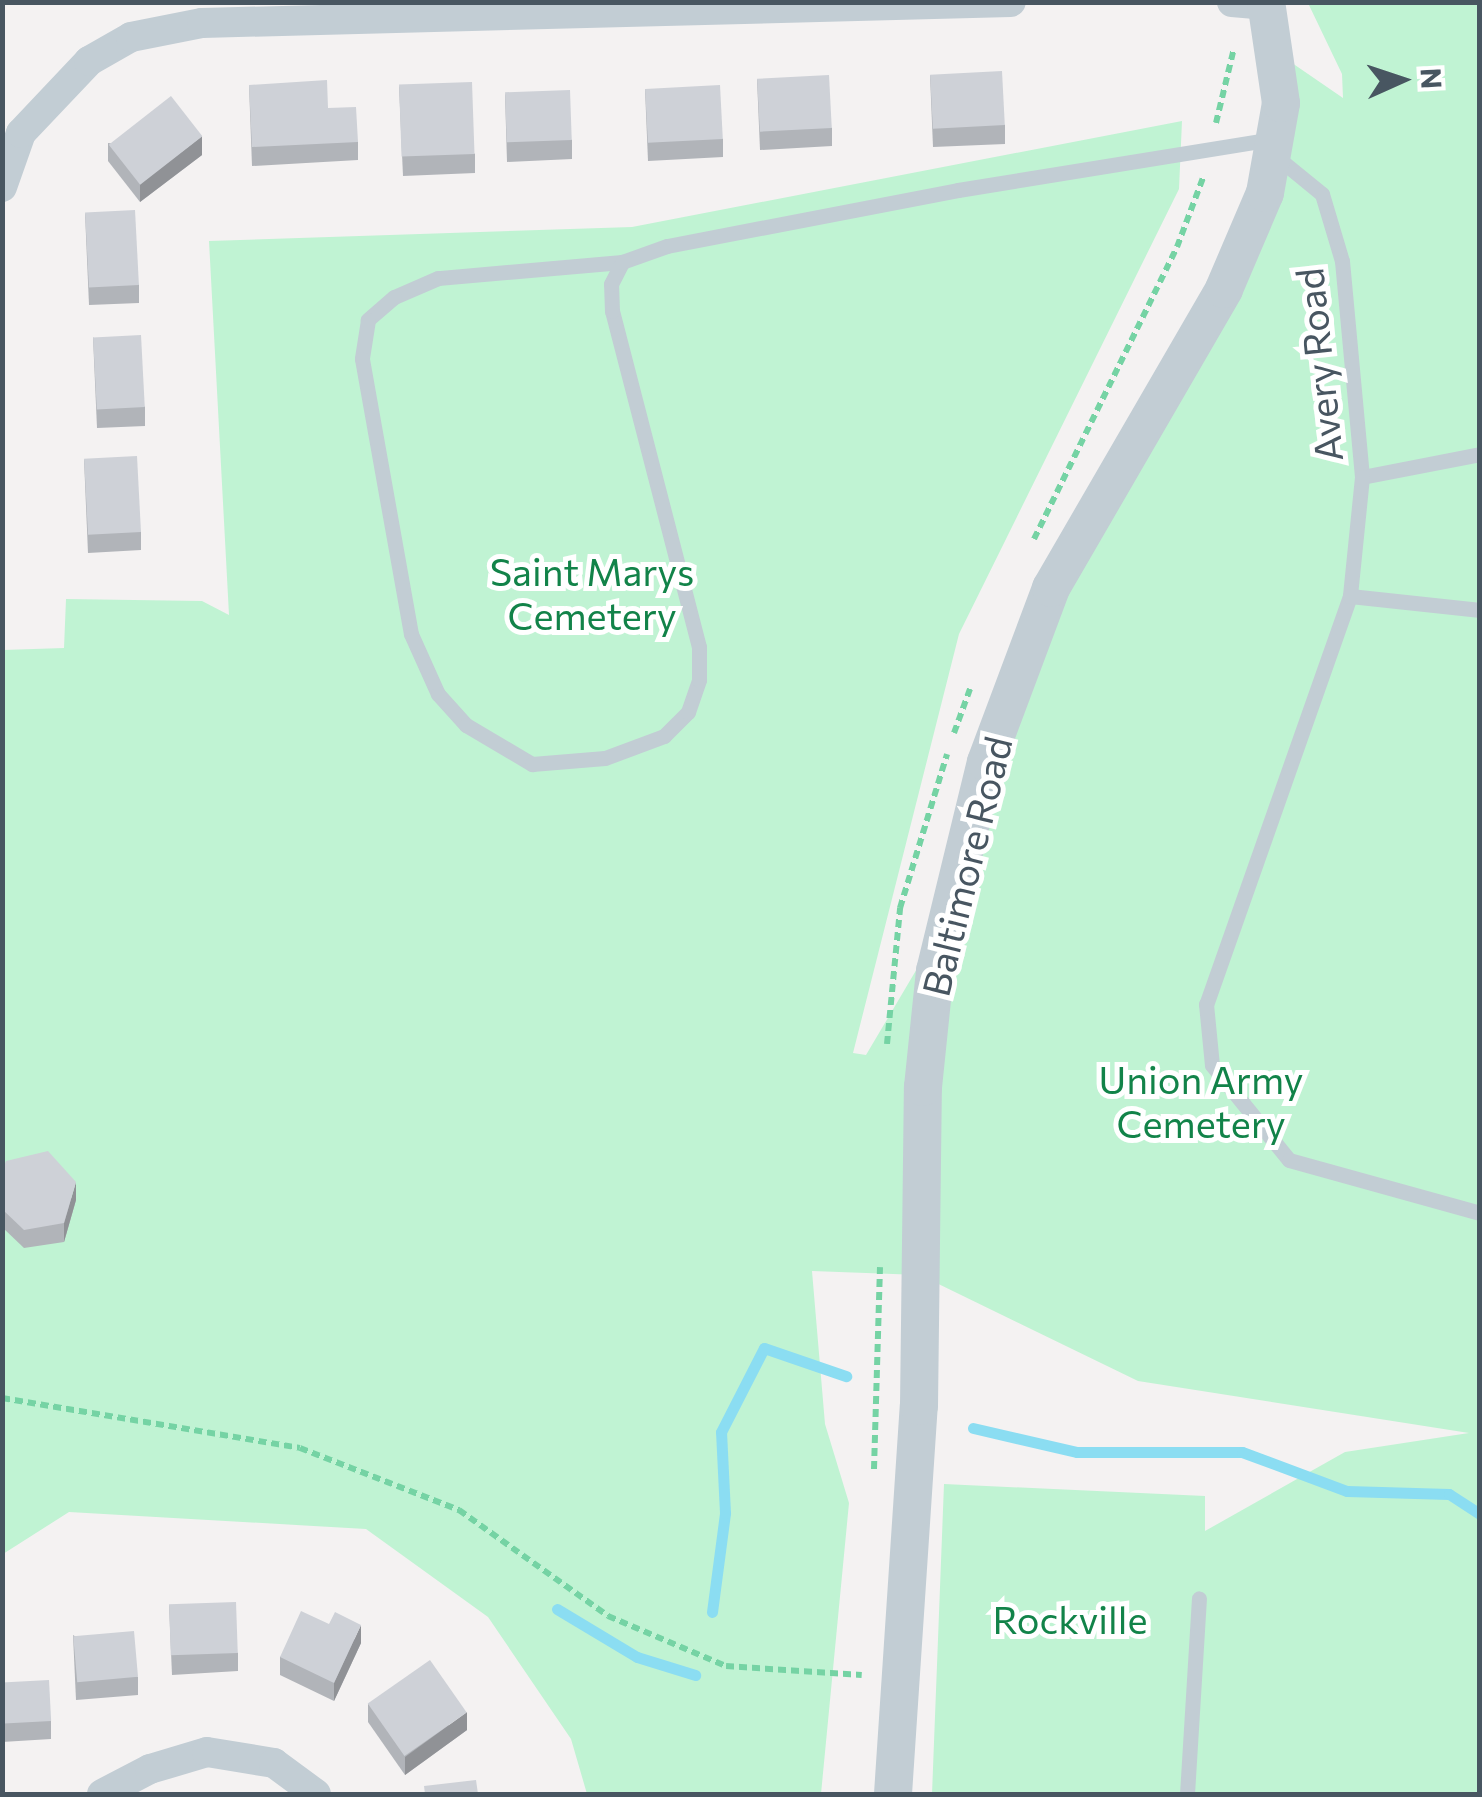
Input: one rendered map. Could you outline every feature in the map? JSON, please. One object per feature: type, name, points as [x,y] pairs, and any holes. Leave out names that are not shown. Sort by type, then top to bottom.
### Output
[{"type":"street","points":[[2,186],[21,132],[89,61],[131,37],[202,23],[1011,2]]},
{"type":"street","name":"Baltimore Road","points":[[893,1794],[919,1406],[923,1086],[947,918],[986,762],[1051,588],[1224,289],[1265,193],[1281,103],[1255,3]]},
{"type":"street","points":[[102,1794],[150,1769],[207,1752],[274,1762],[316,1794]]},
{"type":"lane","points":[[622,262],[611,284],[612,311],[699,647],[699,680],[688,712],[664,736],[605,758],[532,764],[466,725],[438,694],[411,634],[362,359],[368,320],[394,297],[438,278],[622,262],[667,246],[958,190],[1274,147]]},
{"type":"lane","name":"Avery Road","points":[[1274,147],[1322,194],[1342,261],[1362,476],[1480,454]]},
{"type":"lane","points":[[1362,476],[1350,596],[1206,1004],[1212,1065],[1289,1160],[1480,1213]]},
{"type":"lane","points":[[1350,596],[1480,610]]},
{"type":"lane","points":[[1187,1794],[1200,1598]]},
{"type":"path","points":[[2,1398],[300,1448],[458,1510],[608,1616],[726,1666],[862,1675]]},
{"type":"green space","points":[[1308,3],[1479,3],[1479,1794],[932,1794],[944,1484],[1205,1496],[1205,1531],[1345,1452],[1469,1433],[1138,1381],[920,1275],[812,1271],[825,1424],[849,1503],[821,1794],[587,1794],[571,1739],[488,1617],[366,1529],[69,1512],[3,1554],[3,650],[64,648],[66,599],[202,601],[229,615],[209,241],[632,227],[1182,121],[1179,189],[959,634],[853,1053],[866,1055],[947,918],[986,762],[1265,193],[1276,52],[1343,98],[1342,74]]},
{"type":"building","points":[[1002,71],[1005,125],[933,129],[930,75]]},
{"type":"building","points":[[829,75],[832,128],[760,132],[757,79]]},
{"type":"building","points":[[327,80],[328,108],[356,107],[358,142],[252,147],[249,85]]},
{"type":"building","points":[[472,82],[475,154],[402,157],[399,85]]},
{"type":"building","points":[[720,85],[723,139],[648,143],[645,89]]},
{"type":"building","points":[[570,90],[572,140],[507,142],[505,92]]},
{"type":"building","points":[[171,96],[202,136],[140,185],[109,145]]},
{"type":"building","points":[[135,210],[139,285],[89,288],[85,213]]},
{"type":"building","points":[[141,335],[145,407],[97,409],[93,338]]},
{"type":"building","points":[[137,456],[141,532],[88,535],[84,459]]},
{"type":"building","points":[[48,1151],[76,1182],[64,1223],[24,1230],[2,1209],[2,1171],[6,1161]]},
{"type":"building","points":[[236,1602],[238,1653],[171,1655],[169,1604]]},
{"type":"building","points":[[301,1611],[329,1624],[335,1612],[361,1625],[334,1683],[280,1657]]},
{"type":"building","points":[[134,1631],[138,1677],[77,1682],[73,1636]]},
{"type":"building","points":[[430,1660],[467,1712],[404,1756],[368,1704]]},
{"type":"building","points":[[49,1680],[51,1721],[4,1723],[2,1682]]},
{"type":"building","points":[[476,1780],[478,1794],[425,1794],[424,1786]]},
{"type":"waterway","points":[[712,1612],[725,1513],[721,1432],[764,1348],[846,1376]]},
{"type":"waterway","points":[[973,1428],[1077,1452],[1242,1452],[1347,1491],[1449,1494],[1480,1514]]},
{"type":"waterway","points":[[557,1609],[637,1657],[695,1675]]},
{"type":"park label","name":"Saint Marys Cemetery","points":[[592,593]]},
{"type":"park label","name":"Union Army Cemetery","points":[[1201,1101]]},
{"type":"park label","name":"Rockville","points":[[1070,1619]]}]
